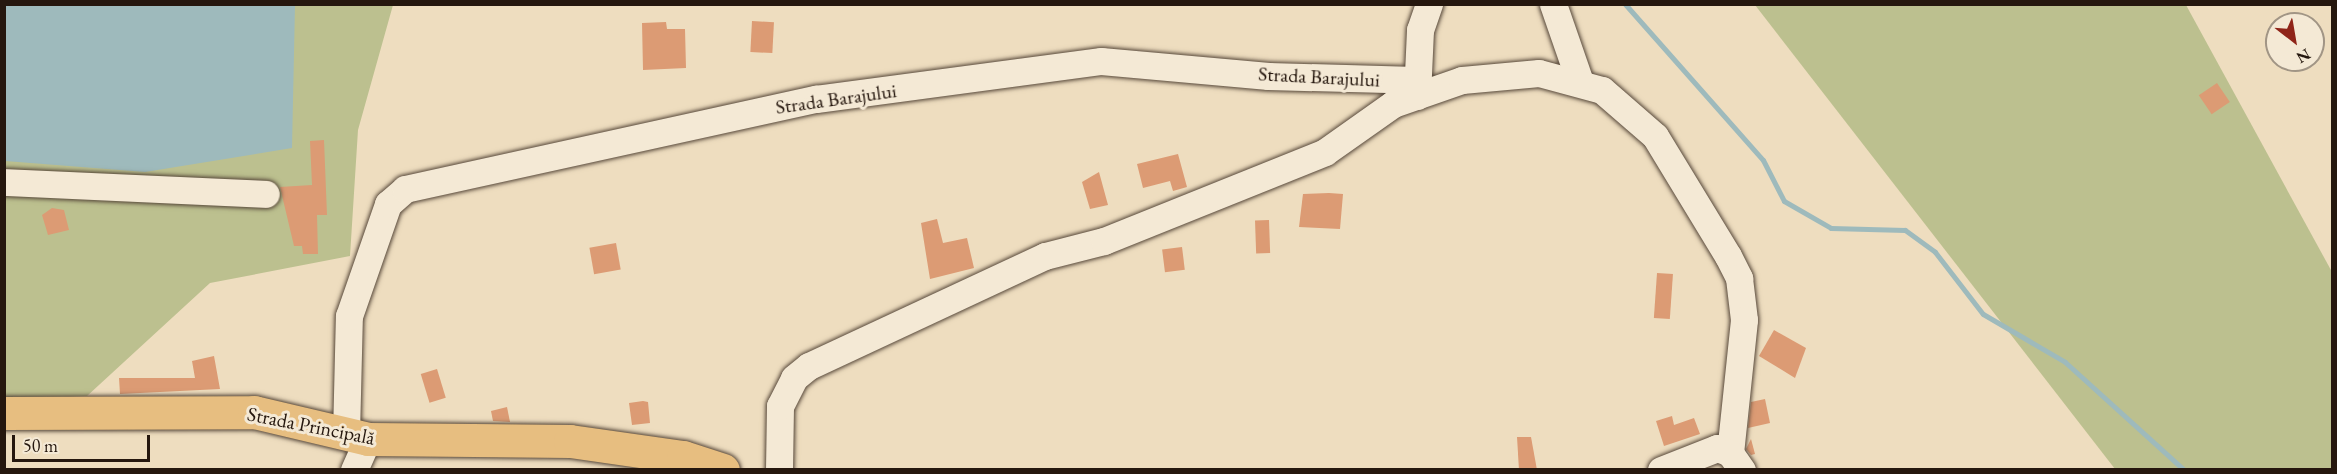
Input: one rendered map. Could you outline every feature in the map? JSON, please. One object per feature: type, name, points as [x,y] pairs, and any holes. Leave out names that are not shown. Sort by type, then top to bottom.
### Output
[{"type":"main road","name":"Strada Principală","points":[[4,413],[254,412],[357,437],[570,441],[683,457],[723,470]]},
{"type":"street","points":[[1416,88],[1429,4]]},
{"type":"street","points":[[1553,4],[1579,79]]},
{"type":"street","name":"Strada Barajului","points":[[357,437],[349,316],[386,209],[398,193],[713,120],[816,99],[1101,61],[1416,88]]},
{"type":"street","points":[[779,470],[780,406],[794,378],[809,366],[1045,256],[1104,241],[1325,152],[1416,88],[1502,74],[1579,79],[1620,103],[1655,136],[1739,278],[1744,320],[1736,461]]},
{"type":"street","points":[[4,182],[266,194]]},
{"type":"street","points":[[354,470],[357,437]]},
{"type":"street","points":[[1661,470],[1717,448],[1736,461]]},
{"type":"green space","points":[[5,5],[393,5],[358,130],[350,256],[210,283],[87,396],[5,401]]},
{"type":"green space","points":[[1755,5],[2186,5],[2332,272],[2332,469],[2115,469]]},
{"type":"water","points":[[4,5],[295,5],[292,148],[145,172],[5,161]]},
{"type":"building","points":[[752,21],[774,22],[772,53],[750,52]]},
{"type":"building","points":[[666,22],[667,29],[685,29],[686,68],[643,70],[642,23]]},
{"type":"building","points":[[2217,83],[2230,102],[2212,114],[2199,95]]},
{"type":"building","points":[[324,140],[327,215],[317,215],[318,254],[303,254],[302,246],[294,246],[280,187],[312,185],[310,141]]},
{"type":"building","points":[[1178,154],[1187,187],[1173,191],[1170,181],[1143,188],[1137,164]]},
{"type":"building","points":[[1099,172],[1108,205],[1090,209],[1082,182]]},
{"type":"building","points":[[1303,194],[1343,194],[1340,229],[1299,227]]},
{"type":"building","points":[[52,208],[64,210],[69,230],[48,235],[42,215]]},
{"type":"building","points":[[937,219],[943,243],[967,238],[974,268],[930,279],[921,223]]},
{"type":"building","points":[[1255,220],[1269,220],[1270,253],[1256,253]]},
{"type":"building","points":[[616,243],[621,270],[594,274],[589,248]]},
{"type":"building","points":[[1182,247],[1185,270],[1165,272],[1162,249]]},
{"type":"building","points":[[1657,273],[1673,274],[1670,319],[1654,318]]},
{"type":"building","points":[[1774,330],[1806,348],[1795,378],[1759,356]]},
{"type":"building","points":[[214,356],[220,389],[120,394],[119,378],[195,378],[192,361]]},
{"type":"building","points":[[437,369],[446,398],[430,403],[421,374]]},
{"type":"building","points":[[1765,399],[1770,423],[1748,428],[1751,402]]},
{"type":"building","points":[[648,402],[650,423],[632,425],[629,403]]},
{"type":"building","points":[[507,407],[510,422],[493,421],[491,411]]},
{"type":"building","points":[[1672,416],[1674,425],[1694,418],[1700,434],[1664,446],[1656,421]]},
{"type":"building","points":[[1517,437],[1531,437],[1537,470],[1519,470]]},
{"type":"building","points":[[1751,439],[1755,454],[1751,455],[1746,449]]},
{"type":"waterway","points":[[1625,4],[1763,160],[1784,201],[1831,228],[1905,230],[1935,252],[1983,314],[2065,362],[2184,470]]}]
